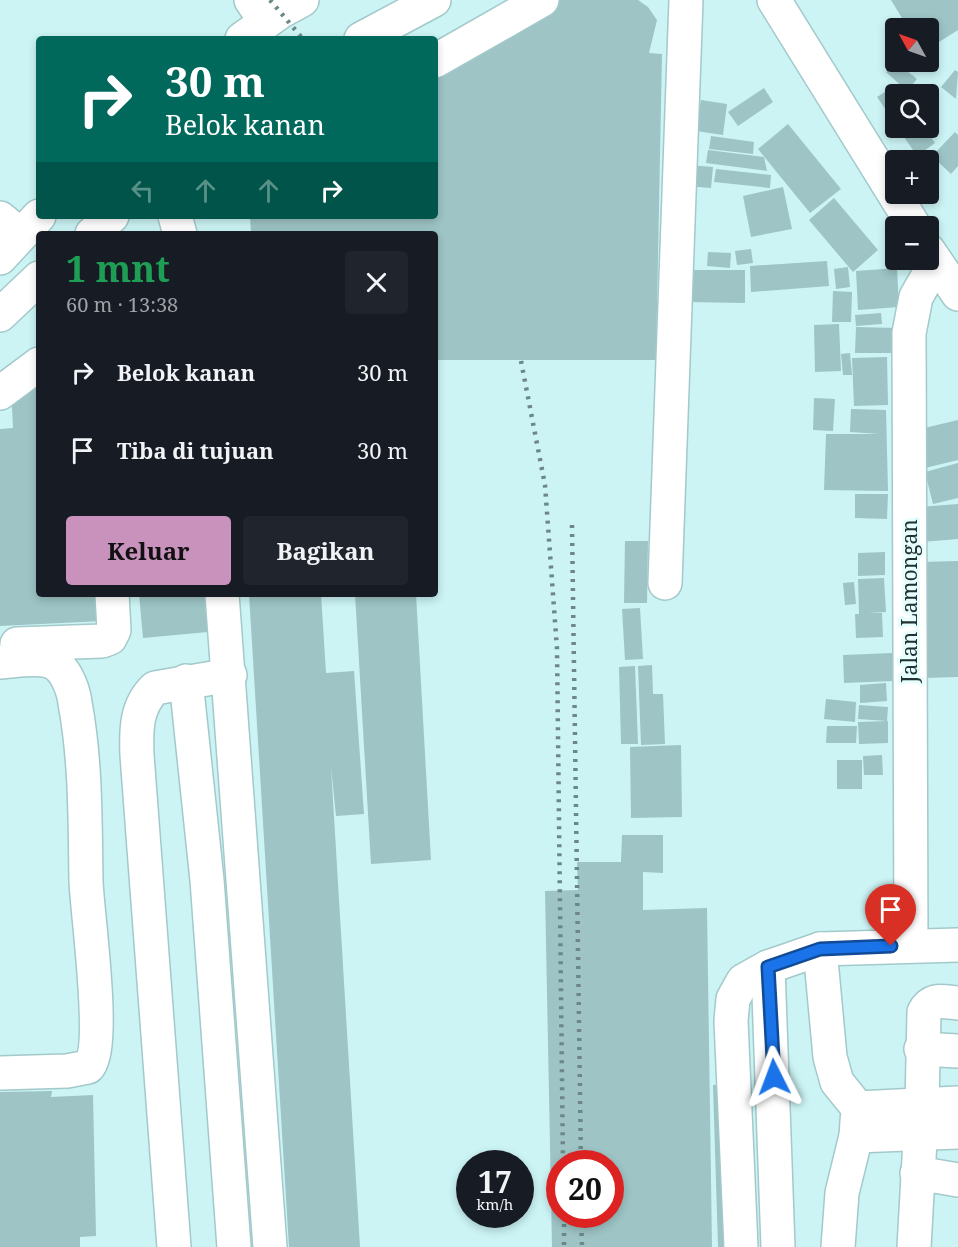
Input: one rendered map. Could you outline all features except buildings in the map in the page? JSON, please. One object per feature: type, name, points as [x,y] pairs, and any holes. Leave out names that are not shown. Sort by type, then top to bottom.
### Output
[{"type":"street","points":[[253,20],[302,0]]},
{"type":"street","points":[[367,36],[434,0]]},
{"type":"street","points":[[438,58],[542,0]]},
{"type":"street","points":[[665,583],[686,0]]},
{"type":"street","points":[[784,9],[908,216]]},
{"type":"street","points":[[95,231],[109,219]]},
{"type":"street","name":"Jalan Lamongan","points":[[911,945],[909,333],[916,297],[945,268]]},
{"type":"street","points":[[0,315],[36,281]]},
{"type":"street","points":[[0,393],[36,366]]},
{"type":"street","points":[[0,645],[110,638],[114,630],[112,597]]},
{"type":"street","points":[[222,597],[230,675],[270,1247]]},
{"type":"street","points":[[0,662],[47,661],[58,665],[75,699],[87,828],[86,882],[96,1016],[93,1057],[88,1066],[67,1071],[0,1073]]},
{"type":"street","points":[[174,1247],[136,736],[139,714],[147,696],[155,688],[230,675]]},
{"type":"street","points":[[186,681],[207,880],[234,1247]]},
{"type":"street","points":[[741,1247],[730,1021],[733,999],[743,981],[768,967],[820,949],[958,945]]},
{"type":"street","points":[[820,949],[830,1057],[837,1082],[857,1122],[842,1193],[838,1247]]},
{"type":"street","points":[[768,967],[778,1247]]},
{"type":"street","points":[[914,1247],[922,1120],[921,1049],[924,1012],[928,1004],[936,1001],[958,1003]]},
{"type":"street","points":[[921,1049],[958,1051]]},
{"type":"street","points":[[922,1120],[958,1103]]},
{"type":"street","points":[[857,1122],[922,1120],[958,1132]]},
{"type":"street","points":[[917,1173],[958,1180]]},
{"type":"railway","points":[[270,0],[300,36]]},
{"type":"railway","points":[[521,361],[545,485],[557,649],[563,1150]]},
{"type":"railway","points":[[572,525],[581,1150]]},
{"type":"railway","points":[[564,1228],[564,1247]]},
{"type":"railway","points":[[581,1228],[582,1247]]},
{"type":"route","points":[[774,1077],[768,967],[820,949],[891,946]]}]
